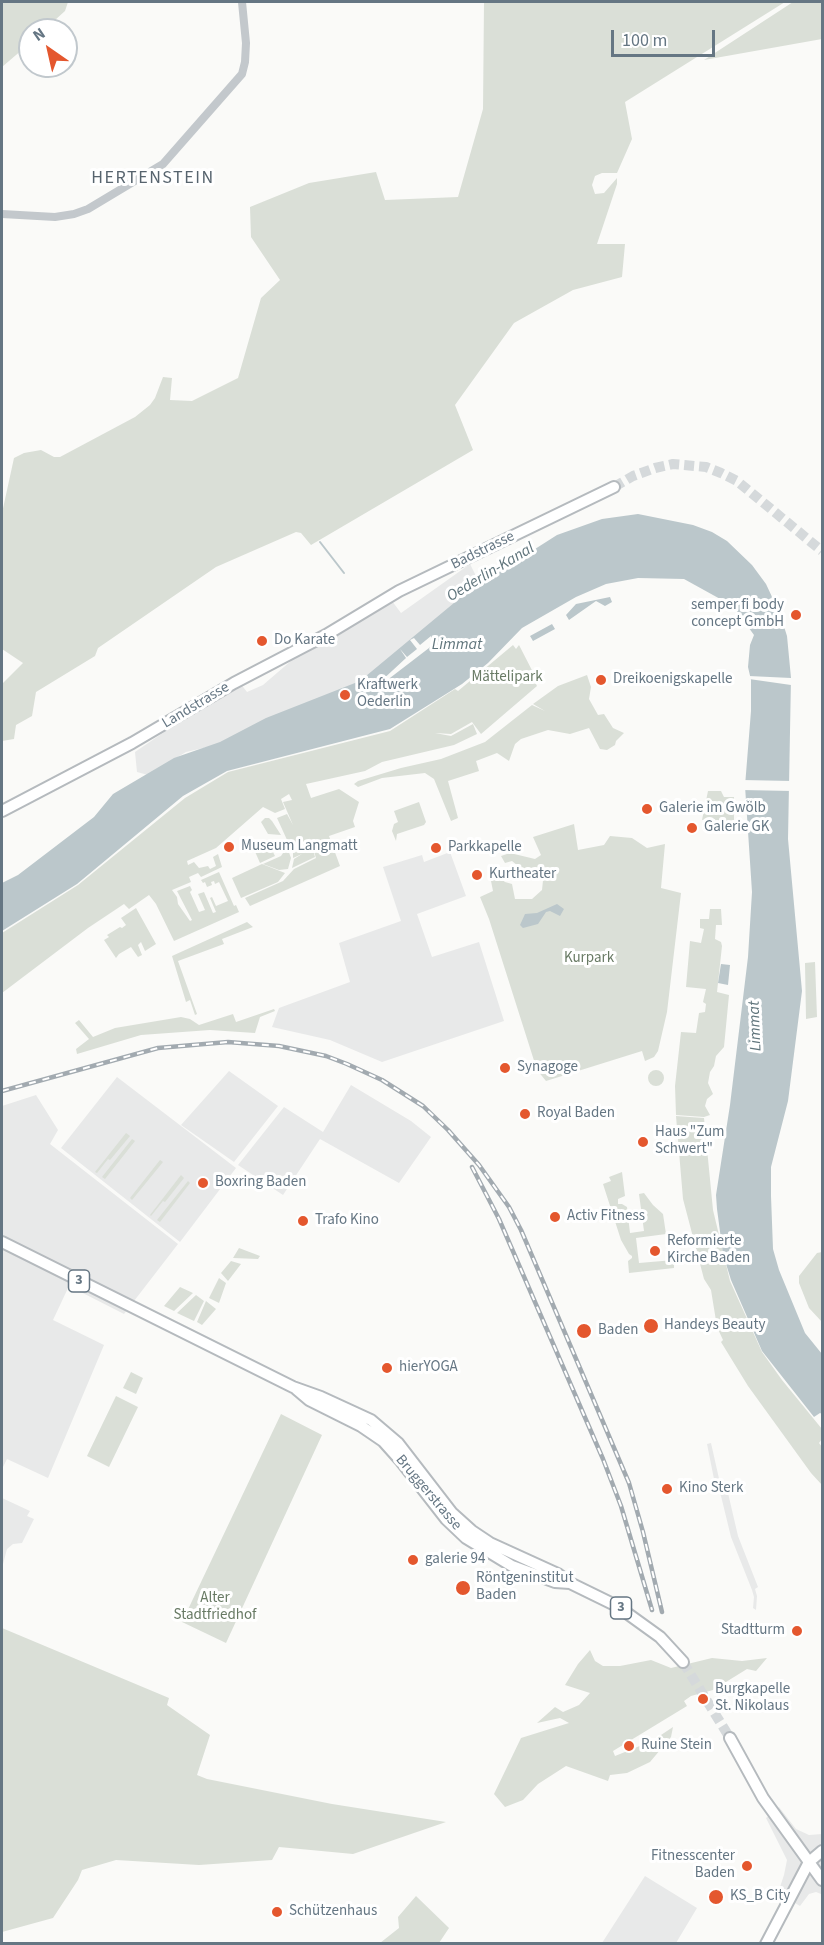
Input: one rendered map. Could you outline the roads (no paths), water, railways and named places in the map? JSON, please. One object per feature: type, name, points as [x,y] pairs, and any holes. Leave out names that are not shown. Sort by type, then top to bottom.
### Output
[{"type":"main road","name":"Badstrasse","points":[[389,597],[612,488]]},
{"type":"main road","name":"Landstrasse","points":[[2,811],[132,743],[234,683],[326,635],[389,597]]},
{"type":"main road","name":"Bruggerstrasse","points":[[2,1242],[293,1387],[309,1400],[361,1426],[383,1441],[446,1519],[466,1538],[512,1566],[555,1582],[570,1583],[617,1606],[639,1620],[666,1643],[683,1662]]},
{"type":"main road","points":[[730,1738],[763,1798],[822,1880]]},
{"type":"main road","points":[[766,1944],[809,1862],[822,1851]]},
{"type":"street","points":[[2,214],[65,216],[88,209],[163,164],[242,74],[246,43],[242,2]]},
{"type":"water","name":"Limmat","points":[[638,514],[693,525],[727,541],[752,565],[766,584],[787,636],[791,678],[788,839],[802,991],[788,1101],[771,1167],[771,1196],[773,1249],[779,1270],[805,1333],[822,1354],[822,1414],[814,1417],[762,1351],[731,1280],[723,1254],[717,1209],[716,1195],[730,1105],[748,957],[752,892],[745,786],[751,711],[751,680],[748,667],[750,645],[754,635],[735,609],[722,600],[684,579],[638,578],[606,584],[576,597],[522,628],[488,663],[462,684],[390,729],[227,771],[183,796],[77,884],[2,931],[2,883],[18,875],[94,817],[113,794],[174,758],[220,742],[266,718],[360,681],[466,593],[557,535],[602,519]]},
{"type":"water","points":[[610,597],[612,602],[605,606],[596,601],[569,620],[566,615],[576,604]]},
{"type":"water","points":[[552,624],[555,629],[533,641],[530,636]]},
{"type":"water","points":[[557,904],[564,909],[560,916],[550,911],[546,912],[538,924],[523,928],[520,925],[525,914],[537,913]]},
{"type":"water","points":[[721,964],[730,965],[728,985],[718,983]]},
{"type":"waterway","points":[[320,542],[344,573]]},
{"type":"tunnel","points":[[614,487],[633,476],[673,464],[706,467],[737,481],[822,551]]},
{"type":"tunnel","points":[[683,1662],[730,1738]]},
{"type":"railway","points":[[2,1091],[158,1048],[228,1042],[279,1046],[326,1056],[382,1080],[423,1106],[479,1165],[509,1207],[521,1230],[629,1483],[662,1612]]},
{"type":"railway","points":[[472,1167],[499,1219],[603,1459],[621,1506],[652,1610]]},
{"type":"place","name":"semper fi body concept GmbH","points":[[796,615]]},
{"type":"place","name":"Do Karate","points":[[262,641]]},
{"type":"place","name":"Dreikoenigskapelle","points":[[601,680]]},
{"type":"place","name":"Kraftwerk Oederlin","points":[[345,695]]},
{"type":"place","name":"Galerie im Gwölb","points":[[647,809]]},
{"type":"place","name":"Galerie GK","points":[[692,828]]},
{"type":"place","name":"Museum Langmatt","points":[[229,847]]},
{"type":"place","name":"Parkkapelle","points":[[436,848]]},
{"type":"place","name":"Kurtheater","points":[[477,875]]},
{"type":"place","name":"Synagoge","points":[[505,1068]]},
{"type":"place","name":"Royal Baden","points":[[525,1114]]},
{"type":"place","name":"Haus \"Zum Schwert\"","points":[[643,1142]]},
{"type":"place","name":"Boxring Baden","points":[[203,1183]]},
{"type":"place","name":"Activ Fitness","points":[[555,1217]]},
{"type":"place","name":"Trafo Kino","points":[[303,1221]]},
{"type":"place","name":"Reformierte Kirche Baden","points":[[655,1251]]},
{"type":"place","name":"Handeys Beauty","points":[[651,1326]]},
{"type":"place","name":"Baden","points":[[584,1331]]},
{"type":"place","name":"hierYOGA","points":[[387,1368]]},
{"type":"place","name":"Kino Sterk","points":[[667,1489]]},
{"type":"place","name":"galerie 94","points":[[413,1560]]},
{"type":"place","name":"Röntgeninstitut Baden","points":[[463,1588]]},
{"type":"place","name":"Stadtturm","points":[[797,1631]]},
{"type":"place","name":"Burgkapelle St. Nikolaus","points":[[703,1699]]},
{"type":"place","name":"Ruine Stein","points":[[629,1746]]},
{"type":"place","name":"Fitnesscenter Baden","points":[[747,1866]]},
{"type":"place","name":"KS_B City","points":[[716,1897]]},
{"type":"place","name":"Schützenhaus","points":[[277,1912]]},
{"type":"district","name":"HERTENSTEIN","points":[[153,179]]},
{"type":"water label","name":"Oederlin-Kanal","points":[[491,573]]},
{"type":"park label","name":"Mättelipark","points":[[507,678]]},
{"type":"park label","name":"Kurpark","points":[[589,959]]},
{"type":"park label","name":"Alter Stadtfriedhof","points":[[215,1608]]}]
